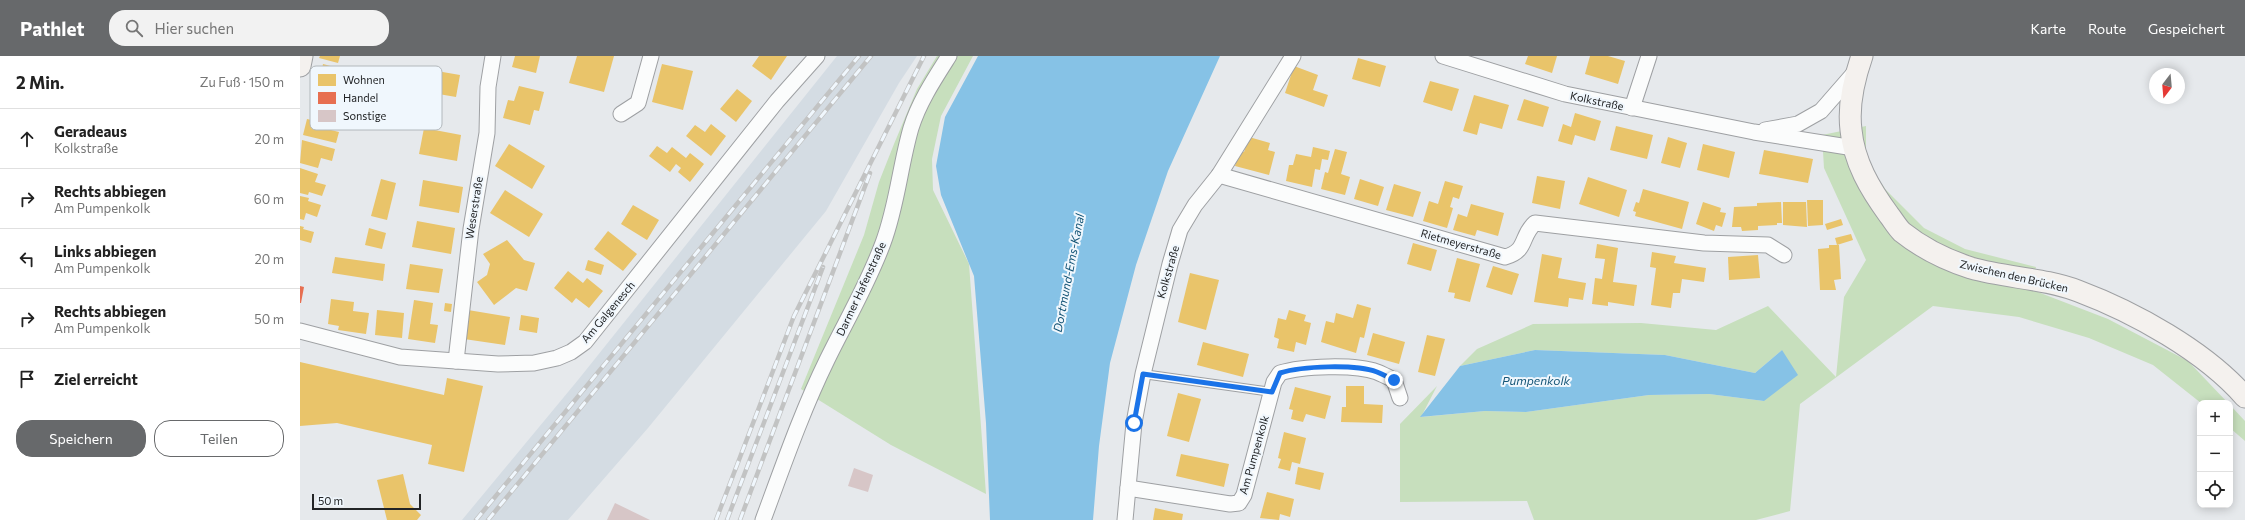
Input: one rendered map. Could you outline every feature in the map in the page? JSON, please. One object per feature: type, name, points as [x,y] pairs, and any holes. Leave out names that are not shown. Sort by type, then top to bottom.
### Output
[{"type":"street","points":[[300,66],[302,56]]},
{"type":"street","name":"Weserstraße","points":[[456,361],[470,229],[486,133],[488,87],[493,56]]},
{"type":"street","points":[[621,114],[638,103],[650,56]]},
{"type":"street","name":"Am Galgenesch","points":[[300,331],[400,358],[534,363],[571,352],[585,342],[777,100],[817,56]]},
{"type":"street","name":"Darmer Hafenstraße","points":[[763,520],[806,407],[873,269],[884,241],[896,197],[911,126],[929,89],[949,56]]},
{"type":"street","name":"Kolkstraße","points":[[1125,520],[1134,423],[1143,374],[1170,264],[1180,230],[1195,205],[1219,175],[1293,56]]},
{"type":"street","name":"Kolkstraße","points":[[1443,56],[1565,94],[1754,132],[1854,148]]},
{"type":"street","points":[[1632,108],[1649,56]]},
{"type":"street","name":"Kolkstraße","points":[[1754,132],[1798,124],[1821,111],[1859,63]]},
{"type":"street","name":"Zwischen den Brücken","points":[[1859,63],[1851,98],[1850,130],[1854,148],[1865,178],[1877,198],[1901,231],[1935,254],[1972,268],[2076,290],[2121,310],[2208,361],[2245,397]]},
{"type":"street","name":"Rietmeyerstraße","points":[[1219,175],[1505,257],[1516,254],[1521,249],[1528,229],[1535,223],[1704,243],[1768,245],[1784,255]]},
{"type":"street","name":"Am Pumpenkolk","points":[[1128,488],[1230,504],[1239,503],[1244,495],[1272,392],[1280,373],[1294,369],[1355,368],[1376,372],[1394,380],[1400,398]]},
{"type":"lane","points":[[1143,374],[1272,392]]},
{"type":"shaded area","points":[[837,56],[917,56],[899,83],[826,211],[648,428],[568,520],[462,520],[578,380]]},
{"type":"green space","points":[[937,56],[973,56],[941,116],[932,159],[933,190],[969,264],[986,494],[891,445],[801,389],[864,235],[879,182],[894,144],[917,89]]},
{"type":"green space","points":[[1866,126],[1866,161],[1886,190],[1924,228],[1965,249],[2036,267],[2030,289],[2108,319],[2188,361],[2225,400],[2197,400],[2153,365],[2089,338],[2019,317],[1933,306],[1800,404],[1790,511],[1756,520],[1534,520],[1527,501],[1400,502],[1400,424],[1437,386],[1421,417],[1485,411],[1526,412],[1649,395],[1709,394],[1764,401],[1782,350],[1755,373],[1665,355],[1535,350],[1460,366],[1477,349],[1533,324],[1641,323],[1716,330],[1768,306],[1836,377],[1844,297],[1866,260],[1824,168],[1822,135]]},
{"type":"green space","points":[[2233,408],[2245,421],[2245,441],[2233,431]]},
{"type":"water","name":"Dortmund-Ems-Kanal","points":[[978,56],[1220,56],[1168,171],[1136,265],[1110,363],[1099,446],[1093,520],[990,520],[986,423],[974,276],[941,195],[936,166],[945,117]]},
{"type":"water","name":"Pumpenkolk","points":[[1535,350],[1665,355],[1755,373],[1782,350],[1798,375],[1764,401],[1709,394],[1649,395],[1526,412],[1485,411],[1420,417],[1460,366]]},
{"type":"building: Wohnen","points":[[320,56],[340,56],[338,63],[319,58]]},
{"type":"building: Wohnen","points":[[515,56],[540,56],[536,73],[512,67]]},
{"type":"building: Wohnen","points":[[577,56],[614,56],[604,92],[569,83]]},
{"type":"building: Wohnen","points":[[759,56],[787,56],[771,80],[752,66]]},
{"type":"building: Wohnen","points":[[1528,56],[1557,56],[1552,73],[1525,64]]},
{"type":"building: Wohnen","points":[[1590,56],[1608,56],[1625,61],[1618,84],[1585,74]]},
{"type":"building: Wohnen","points":[[1358,58],[1386,66],[1380,87],[1352,79]]},
{"type":"building: Wohnen","points":[[662,64],[693,71],[683,110],[652,102]]},
{"type":"building: Wohnen","points":[[1294,66],[1318,75],[1313,90],[1328,95],[1324,107],[1285,93]]},
{"type":"building: Wohnen","points":[[442,72],[460,75],[456,97],[442,95]]},
{"type":"building: Wohnen","points":[[1430,81],[1459,89],[1452,111],[1423,102]]},
{"type":"building: Wohnen","points":[[519,86],[544,92],[539,111],[534,110],[530,125],[503,118],[508,100],[514,101]]},
{"type":"building: Wohnen","points":[[737,89],[752,101],[736,122],[720,109]]},
{"type":"building: Wohnen","points":[[1474,95],[1509,105],[1502,129],[1480,123],[1477,135],[1463,131]]},
{"type":"building: Wohnen","points":[[1524,99],[1549,107],[1543,127],[1517,120]]},
{"type":"building: Wohnen","points":[[1575,113],[1601,121],[1595,141],[1575,135],[1572,145],[1558,141],[1563,124],[1571,127]]},
{"type":"building: Wohnen","points":[[307,119],[310,120],[310,130],[331,130],[339,132],[336,143],[303,135]]},
{"type":"building: Wohnen","points":[[711,124],[726,136],[711,156],[686,136],[695,125],[705,132]]},
{"type":"building: Wohnen","points":[[1616,126],[1653,135],[1647,159],[1610,150]]},
{"type":"building: Wohnen","points":[[424,130],[435,130],[461,135],[457,161],[419,154]]},
{"type":"building: Wohnen","points":[[1249,137],[1270,143],[1268,150],[1275,152],[1269,175],[1235,166],[1239,151],[1244,152]]},
{"type":"building: Wohnen","points":[[1668,137],[1687,143],[1680,168],[1661,163]]},
{"type":"building: Wohnen","points":[[302,140],[335,149],[332,161],[321,158],[318,168],[300,163]]},
{"type":"building: Wohnen","points":[[509,144],[545,166],[532,189],[495,166]]},
{"type":"building: Wohnen","points":[[1703,144],[1735,152],[1729,178],[1697,170]]},
{"type":"building: Wohnen","points":[[657,146],[667,153],[672,147],[686,158],[690,153],[704,164],[690,182],[678,172],[681,168],[676,164],[670,172],[649,156]]},
{"type":"building: Wohnen","points":[[1313,147],[1330,151],[1328,160],[1322,159],[1320,170],[1315,169],[1312,187],[1286,181],[1289,165],[1293,165],[1296,154],[1311,157]]},
{"type":"building: Wohnen","points":[[1335,149],[1347,152],[1341,174],[1350,177],[1345,195],[1321,189],[1325,172],[1328,173]]},
{"type":"building: Wohnen","points":[[1764,150],[1813,159],[1808,183],[1759,174]]},
{"type":"building: Wohnen","points":[[300,168],[318,174],[315,182],[326,185],[322,196],[309,192],[308,195],[300,193]]},
{"type":"building: Wohnen","points":[[1537,176],[1565,181],[1560,209],[1532,203]]},
{"type":"building: Wohnen","points":[[1588,177],[1627,190],[1619,217],[1579,204]]},
{"type":"building: Wohnen","points":[[381,179],[396,183],[387,220],[371,216]]},
{"type":"building: Wohnen","points":[[1360,179],[1384,187],[1378,206],[1354,199]]},
{"type":"building: Wohnen","points":[[423,180],[463,187],[459,213],[419,206]]},
{"type":"building: Wohnen","points":[[1445,181],[1463,186],[1459,199],[1453,197],[1450,207],[1453,208],[1447,228],[1423,221],[1429,201],[1438,204]]},
{"type":"building: Wohnen","points":[[1394,184],[1421,192],[1413,217],[1386,210]]},
{"type":"building: Wohnen","points":[[1643,189],[1689,202],[1682,229],[1635,216],[1636,212],[1633,211],[1636,202],[1639,203]]},
{"type":"building: Wohnen","points":[[505,190],[543,214],[529,237],[490,213]]},
{"type":"building: Wohnen","points":[[300,196],[309,198],[308,201],[321,205],[317,217],[306,213],[304,220],[300,219]]},
{"type":"building: Wohnen","points":[[1807,200],[1823,200],[1823,225],[1808,226]]},
{"type":"building: Wohnen","points":[[1703,202],[1721,208],[1720,212],[1726,213],[1722,227],[1716,225],[1714,231],[1696,224]]},
{"type":"building: Wohnen","points":[[1781,202],[1782,223],[1777,223],[1777,225],[1758,226],[1758,230],[1742,231],[1741,227],[1732,227],[1734,207],[1757,206],[1757,203]]},
{"type":"building: Wohnen","points":[[1783,202],[1806,202],[1807,227],[1783,225]]},
{"type":"building: Wohnen","points":[[1471,204],[1504,213],[1498,236],[1477,230],[1475,236],[1453,230],[1458,214],[1467,217]]},
{"type":"building: Wohnen","points":[[633,205],[659,220],[647,240],[621,224]]},
{"type":"building: Wohnen","points":[[1841,219],[1843,225],[1827,230],[1825,224]]},
{"type":"building: Wohnen","points":[[417,221],[455,228],[451,254],[412,247]]},
{"type":"building: Wohnen","points":[[300,226],[304,227],[303,229],[314,232],[311,243],[300,240]]},
{"type":"building: Wohnen","points":[[369,228],[386,233],[382,249],[365,245]]},
{"type":"building: Wohnen","points":[[608,231],[637,254],[623,271],[594,249]]},
{"type":"building: Wohnen","points":[[1851,234],[1853,240],[1837,245],[1835,238]]},
{"type":"building: Wohnen","points":[[507,240],[524,260],[535,263],[527,291],[516,288],[494,305],[477,282],[487,275],[490,264],[483,254]]},
{"type":"building: Wohnen","points":[[1413,243],[1437,250],[1431,271],[1407,264]]},
{"type":"building: Wohnen","points":[[1597,244],[1618,248],[1613,282],[1637,285],[1634,306],[1608,302],[1608,306],[1592,304],[1595,278],[1602,279],[1605,259],[1595,258]]},
{"type":"building: Wohnen","points":[[1829,245],[1839,245],[1841,279],[1834,280],[1836,290],[1820,290],[1818,249],[1829,248]]},
{"type":"building: Wohnen","points":[[1652,252],[1676,256],[1674,263],[1706,268],[1704,282],[1682,279],[1680,293],[1673,293],[1671,308],[1651,305],[1656,268],[1650,267]]},
{"type":"building: Wohnen","points":[[1542,254],[1562,258],[1558,278],[1586,283],[1583,300],[1569,298],[1568,307],[1534,302]]},
{"type":"building: Wohnen","points":[[1758,255],[1760,278],[1729,280],[1728,257]]},
{"type":"building: Wohnen","points":[[335,257],[385,264],[383,281],[332,273]]},
{"type":"building: Wohnen","points":[[1457,258],[1480,264],[1470,302],[1454,298],[1455,293],[1448,292]]},
{"type":"building: Wohnen","points":[[588,260],[604,265],[601,275],[585,270]]},
{"type":"building: Wohnen","points":[[410,264],[443,269],[439,293],[406,289]]},
{"type":"building: Wohnen","points":[[1493,266],[1519,274],[1512,295],[1486,287]]},
{"type":"building: Wohnen","points":[[568,271],[583,283],[587,278],[603,291],[589,308],[576,298],[572,303],[554,288]]},
{"type":"building: Wohnen","points":[[1190,273],[1219,280],[1206,330],[1178,322]]},
{"type":"building: Wohnen","points":[[331,299],[354,302],[353,311],[369,313],[366,334],[338,330],[339,326],[328,324]]},
{"type":"building: Wohnen","points":[[414,300],[433,303],[430,324],[438,325],[435,343],[408,339]]},
{"type":"building: Wohnen","points":[[445,303],[452,304],[451,312],[444,311]]},
{"type":"building: Wohnen","points":[[1357,304],[1371,308],[1364,338],[1360,337],[1356,353],[1321,342],[1326,321],[1334,323],[1336,313],[1353,318]]},
{"type":"building: Wohnen","points":[[377,310],[404,313],[402,338],[375,335]]},
{"type":"building: Wohnen","points":[[468,310],[510,317],[505,345],[464,339]]},
{"type":"building: Wohnen","points":[[1289,310],[1306,315],[1304,321],[1311,323],[1306,345],[1296,342],[1294,352],[1277,348],[1279,339],[1274,337],[1278,318],[1286,320]]},
{"type":"building: Wohnen","points":[[521,315],[539,318],[537,333],[519,330]]},
{"type":"building: Wohnen","points":[[1373,333],[1405,342],[1399,364],[1367,355]]},
{"type":"building: Wohnen","points":[[1427,335],[1445,339],[1435,376],[1418,372]]},
{"type":"building: Wohnen","points":[[1203,342],[1249,354],[1243,377],[1197,365]]},
{"type":"building: Wohnen","points":[[300,362],[444,395],[447,378],[483,386],[464,472],[428,464],[432,445],[337,423],[300,426]]},
{"type":"building: Wohnen","points":[[1346,386],[1364,386],[1364,404],[1383,405],[1382,423],[1341,422],[1342,407],[1346,407]]},
{"type":"building: Wohnen","points":[[1295,387],[1331,396],[1325,419],[1306,414],[1303,422],[1291,419],[1293,410],[1289,409]]},
{"type":"building: Wohnen","points":[[1178,393],[1201,399],[1189,442],[1167,436]]},
{"type":"building: Wohnen","points":[[1284,432],[1306,438],[1300,464],[1292,462],[1290,471],[1278,468],[1281,459],[1278,458]]},
{"type":"building: Wohnen","points":[[1181,454],[1229,464],[1224,487],[1176,476]]},
{"type":"building: Wohnen","points":[[1298,467],[1324,473],[1320,490],[1295,484]]},
{"type":"building: Wohnen","points":[[403,474],[410,504],[421,515],[417,520],[387,520],[377,480]]},
{"type":"building: Wohnen","points":[[1267,492],[1294,499],[1290,517],[1280,514],[1279,520],[1260,518]]},
{"type":"building: Wohnen","points":[[1155,508],[1183,514],[1182,520],[1153,520]]},
{"type":"building: Handel","points":[[300,286],[304,287],[301,303],[300,303]]},
{"type":"building: Sonstige","points":[[854,468],[873,475],[868,492],[848,486]]},
{"type":"building: Sonstige","points":[[615,503],[650,520],[607,520]]},
{"type":"railway","points":[[476,520],[859,56]]},
{"type":"railway","points":[[488,520],[871,56]]},
{"type":"railway","points":[[716,520],[794,316],[924,56]]},
{"type":"railway","points":[[740,520],[870,173]]},
{"type":"railway","points":[[727,520],[823,267]]},
{"type":"route","points":[[1134,423],[1143,374],[1272,392],[1274,382],[1280,373],[1294,369],[1355,368],[1376,372],[1394,380]]}]
